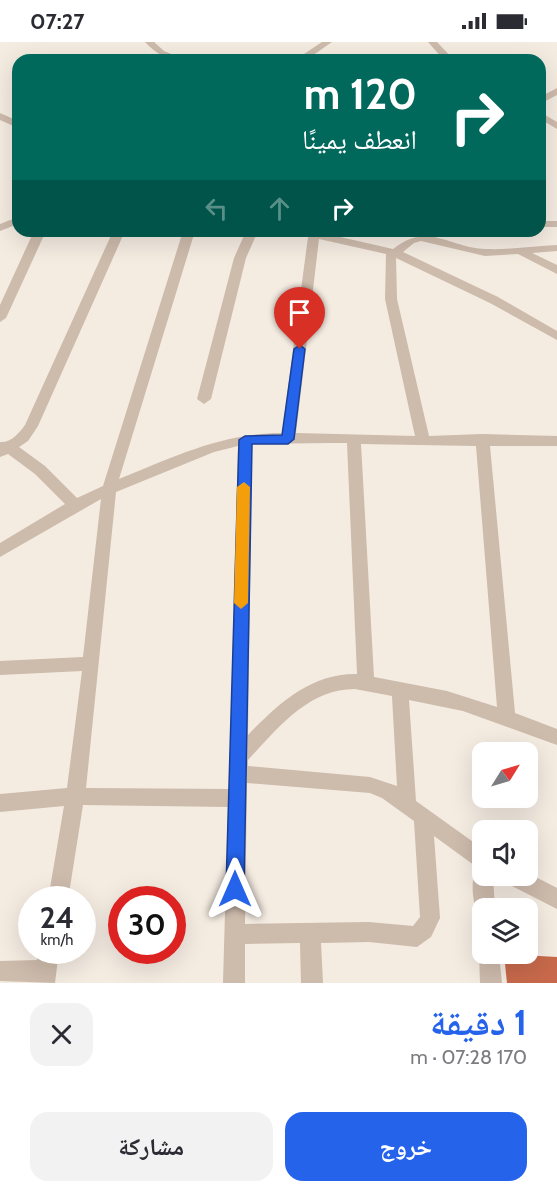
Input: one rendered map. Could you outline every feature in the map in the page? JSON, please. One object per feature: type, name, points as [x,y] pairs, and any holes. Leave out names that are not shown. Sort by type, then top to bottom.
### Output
[{"type":"street","points":[[149,42],[164,54]]},
{"type":"street","points":[[309,54],[328,42]]},
{"type":"street","points":[[432,42],[443,54]]},
{"type":"street","points":[[0,318],[37,237]]},
{"type":"street","points":[[75,505],[4,449],[23,438],[31,426],[116,237]]},
{"type":"street","points":[[60,886],[75,796],[109,489],[187,237]]},
{"type":"street","points":[[204,399],[237,268],[250,237]]},
{"type":"street","points":[[288,439],[314,237]]},
{"type":"street","points":[[319,237],[395,253],[494,300],[557,336]]},
{"type":"street","points":[[423,441],[391,299],[390,257],[410,241],[421,238],[485,254],[523,253],[557,248]]},
{"type":"street","points":[[523,253],[557,270]]},
{"type":"street","points":[[354,438],[366,680]]},
{"type":"street","points":[[0,551],[75,505],[109,489],[210,448],[245,440],[354,438],[423,441],[482,439],[557,441]]},
{"type":"street","points":[[482,439],[507,717]]},
{"type":"street","points":[[234,983],[245,440]]},
{"type":"street","points":[[0,668],[90,664]]},
{"type":"street","points":[[238,765],[308,694],[327,685],[366,680],[400,691],[432,696],[507,717],[557,737]]},
{"type":"street","points":[[400,691],[407,803]]},
{"type":"street","points":[[238,765],[388,790],[423,815],[472,858]]},
{"type":"street","points":[[0,803],[75,796],[236,798]]},
{"type":"street","points":[[235,934],[369,932],[417,937],[424,930],[430,918],[423,815]]},
{"type":"street","points":[[532,886],[557,899]]},
{"type":"street","points":[[310,933],[312,983]]},
{"type":"street","points":[[490,964],[491,983]]},
{"type":"street","points":[[0,970],[46,968]]},
{"type":"building","points":[[538,956],[557,957],[557,983],[507,983],[505,964],[538,964]]},
{"type":"slow traffic","points":[[241,603],[244,487]]},
{"type":"route","points":[[235,889],[245,440],[288,439],[300,349]]}]
